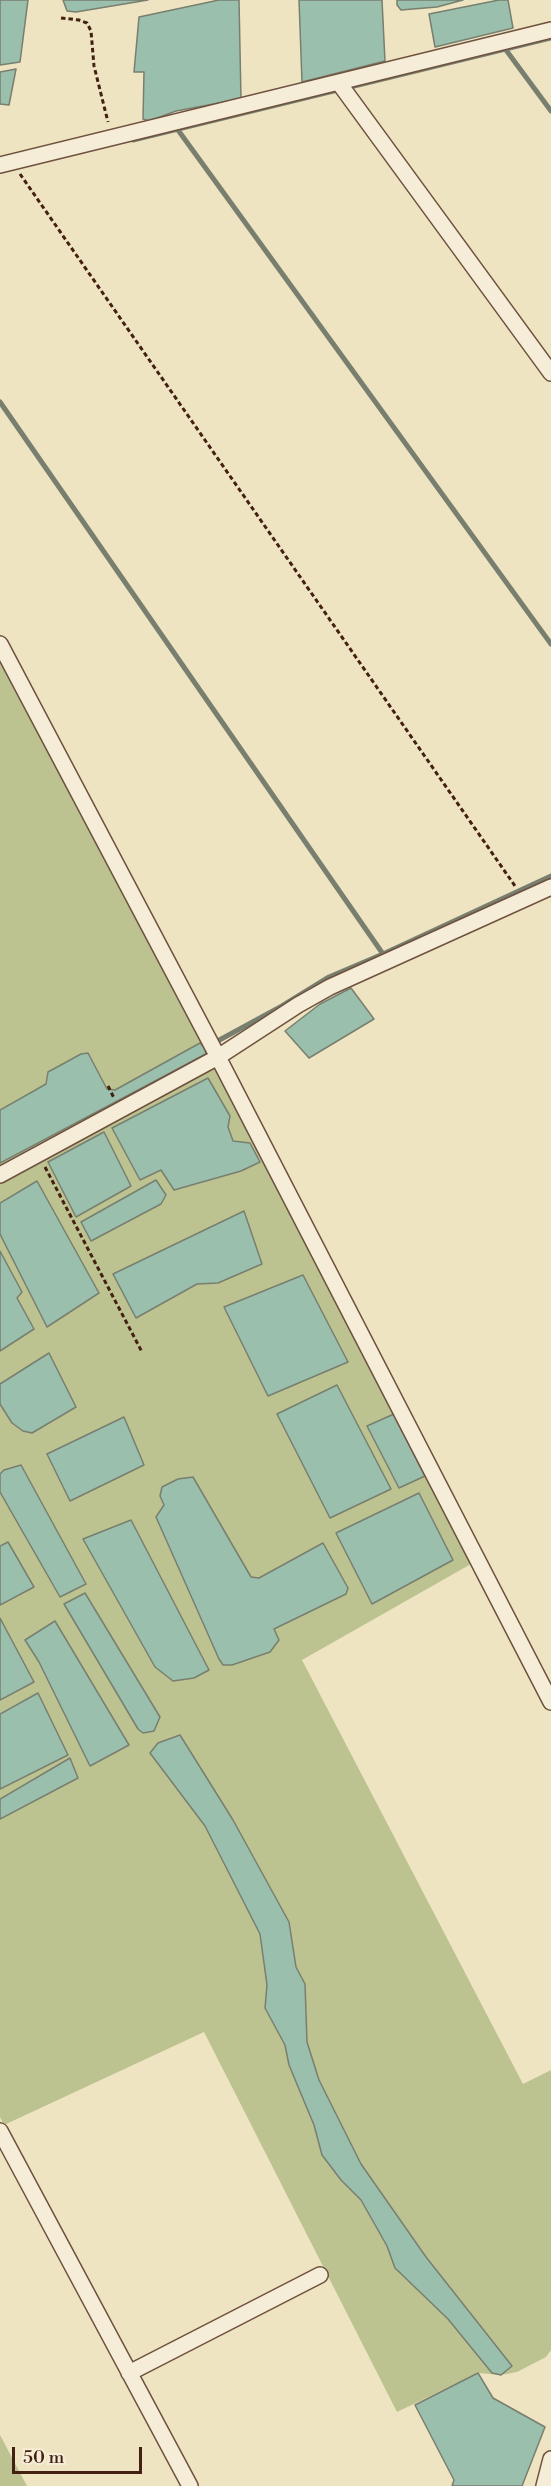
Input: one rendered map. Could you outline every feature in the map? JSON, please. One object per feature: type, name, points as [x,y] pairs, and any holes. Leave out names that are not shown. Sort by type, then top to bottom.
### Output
[{"type":"street","points":[[6,164],[551,30]]},
{"type":"street","points":[[339,83],[551,373]]},
{"type":"street","points":[[0,644],[218,1057],[551,1702]]},
{"type":"street","points":[[0,1175],[218,1057],[330,987],[551,887]]},
{"type":"street","points":[[0,2131],[190,2486]]},
{"type":"street","points":[[129,2373],[320,2275]]},
{"type":"street","points":[[544,2486],[551,2459]]},
{"type":"path","points":[[61,18],[87,23],[91,31],[94,66],[112,138]]},
{"type":"path","points":[[6,164],[525,899]]},
{"type":"path","points":[[38,1155],[142,1352]]},
{"type":"shaded area","points":[[0,0],[28,0],[20,62],[0,65]]},
{"type":"shaded area","points":[[63,0],[148,0],[76,12],[67,11]]},
{"type":"shaded area","points":[[219,0],[239,0],[241,99],[176,111],[149,121],[143,119],[144,72],[134,72],[139,17]]},
{"type":"shaded area","points":[[299,0],[382,0],[385,61],[302,82]]},
{"type":"shaded area","points":[[397,0],[463,0],[437,7],[401,10],[397,5]]},
{"type":"shaded area","points":[[508,0],[513,28],[435,47],[429,14]]},
{"type":"shaded area","points":[[16,69],[9,105],[0,104],[0,72]]},
{"type":"shaded area","points":[[0,656],[210,1055],[0,1170]]},
{"type":"shaded area","points":[[351,988],[374,1019],[309,1058],[285,1031],[320,1004]]},
{"type":"shaded area","points":[[200,1043],[205,1048],[206,1054],[0,1163],[0,1110],[46,1084],[48,1072],[81,1054],[88,1053],[107,1089],[115,1090]]},
{"type":"shaded area","points":[[215,1067],[471,1564],[302,1660],[523,2084],[551,2070],[551,2350],[546,2357],[517,2372],[501,2375],[478,2373],[397,2412],[204,2032],[4,2125],[0,2117],[0,1184]]},
{"type":"shaded area","points":[[208,1078],[230,1116],[228,1127],[233,1141],[250,1143],[260,1162],[241,1171],[174,1190],[161,1170],[140,1180],[112,1128]]},
{"type":"shaded area","points":[[104,1132],[131,1186],[76,1217],[48,1162]]},
{"type":"shaded area","points":[[156,1180],[166,1195],[161,1204],[91,1241],[81,1222]]},
{"type":"shaded area","points":[[37,1181],[99,1293],[47,1327],[0,1234],[0,1203]]},
{"type":"shaded area","points":[[244,1211],[262,1264],[218,1283],[197,1284],[136,1318],[113,1274]]},
{"type":"shaded area","points":[[0,1251],[22,1292],[17,1298],[34,1329],[0,1351]]},
{"type":"shaded area","points":[[303,1275],[348,1362],[268,1396],[224,1307]]},
{"type":"shaded area","points":[[49,1353],[76,1407],[32,1433],[23,1431],[12,1423],[0,1404],[0,1384]]},
{"type":"shaded area","points":[[337,1385],[391,1489],[330,1518],[277,1414]]},
{"type":"shaded area","points":[[394,1414],[425,1476],[399,1488],[367,1426]]},
{"type":"shaded area","points":[[124,1417],[144,1465],[70,1501],[47,1454]]},
{"type":"shaded area","points":[[21,1465],[86,1584],[60,1597],[0,1492],[0,1474],[4,1470]]},
{"type":"shaded area","points":[[193,1477],[251,1577],[259,1578],[323,1543],[348,1588],[346,1594],[274,1629],[279,1640],[270,1652],[232,1665],[223,1665],[156,1517],[164,1505],[160,1496],[162,1487],[178,1479]]},
{"type":"shaded area","points":[[419,1493],[453,1560],[372,1604],[336,1533]]},
{"type":"shaded area","points":[[131,1520],[209,1670],[194,1678],[173,1681],[155,1667],[83,1539]]},
{"type":"shaded area","points":[[8,1542],[34,1587],[0,1605],[0,1546]]},
{"type":"shaded area","points":[[85,1593],[160,1717],[154,1731],[143,1733],[138,1729],[64,1604]]},
{"type":"shaded area","points":[[0,1618],[34,1682],[0,1700]]},
{"type":"shaded area","points":[[55,1621],[129,1745],[90,1766],[39,1662],[25,1640]]},
{"type":"shaded area","points":[[38,1693],[68,1755],[0,1789],[0,1714]]},
{"type":"shaded area","points":[[180,1735],[233,1820],[289,1922],[296,1967],[305,1984],[307,2042],[319,2080],[361,2164],[426,2257],[512,2366],[501,2375],[492,2373],[448,2319],[395,2268],[387,2246],[361,2200],[341,2180],[322,2155],[314,2125],[289,2065],[285,2045],[265,2008],[267,1985],[260,1934],[205,1826],[150,1753],[158,1743]]},
{"type":"shaded area","points":[[70,1758],[78,1778],[0,1819],[0,1799]]},
{"type":"shaded area","points":[[478,2373],[493,2398],[545,2427],[522,2486],[452,2486],[454,2480],[415,2405]]},
{"type":"shaded area","points":[[0,2435],[27,2486],[0,2486]]},
{"type":"waterway","points":[[133,140],[551,38]]},
{"type":"waterway","points":[[506,50],[551,111]]},
{"type":"waterway","points":[[178,130],[551,644]]},
{"type":"waterway","points":[[0,402],[383,954]]},
{"type":"waterway","points":[[212,1044],[282,1006],[329,977],[551,876]]}]
